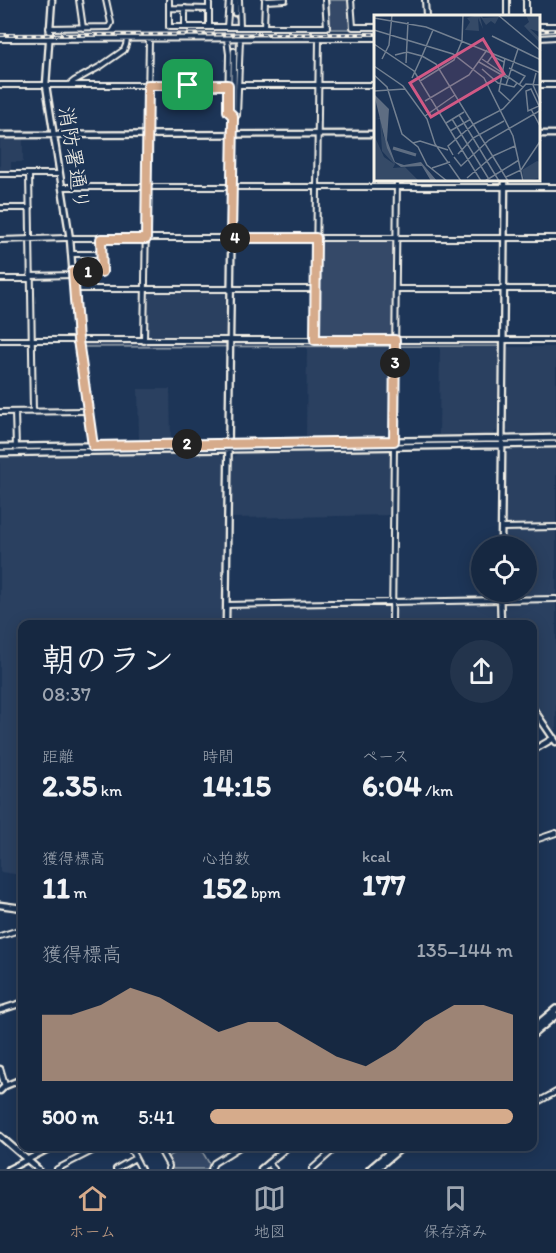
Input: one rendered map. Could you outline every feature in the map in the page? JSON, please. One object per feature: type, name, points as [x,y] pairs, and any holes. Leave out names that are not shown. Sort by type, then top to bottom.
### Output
[{"type":"main road","points":[[537,1025],[556,1009]]},
{"type":"main road","points":[[537,1031],[556,1015]]},
{"type":"main road","points":[[370,1169],[394,1151]]},
{"type":"main road","points":[[376,1169],[395,1151]]},
{"type":"street","name":"消防署通り","points":[[52,0],[46,85],[72,254],[78,340],[93,448]]},
{"type":"street","points":[[79,0],[83,28]]},
{"type":"street","points":[[50,28],[110,27],[106,0]]},
{"type":"street","points":[[169,0],[169,27],[327,27],[325,0]]},
{"type":"street","points":[[208,27],[209,0]]},
{"type":"street","points":[[227,27],[229,0]]},
{"type":"street","points":[[237,0],[240,27]]},
{"type":"street","points":[[235,13],[237,0]]},
{"type":"street","points":[[264,27],[265,0],[285,0]]},
{"type":"street","points":[[351,0],[353,27],[374,27]]},
{"type":"street","points":[[425,0],[426,15]]},
{"type":"street","points":[[169,8],[209,9]]},
{"type":"street","points":[[185,9],[185,27]]},
{"type":"street","points":[[541,38],[556,37]]},
{"type":"street","points":[[315,340],[319,38]]},
{"type":"street","points":[[0,39],[374,38]]},
{"type":"street","points":[[69,85],[122,52],[127,39]]},
{"type":"street","points":[[144,341],[149,39]]},
{"type":"street","points":[[227,39],[228,111],[233,117]]},
{"type":"street","points":[[233,117],[237,115],[240,39]]},
{"type":"street","points":[[226,620],[234,51]]},
{"type":"street","points":[[134,77],[134,85]]},
{"type":"street","points":[[0,85],[228,85]]},
{"type":"street","points":[[238,85],[374,85]]},
{"type":"street","points":[[0,135],[374,134]]},
{"type":"street","points":[[0,174],[60,174]]},
{"type":"street","points":[[29,174],[33,412]]},
{"type":"street","points":[[392,620],[397,182]]},
{"type":"street","points":[[501,536],[506,182]]},
{"type":"street","points":[[62,187],[556,187]]},
{"type":"street","points":[[0,208],[30,208]]},
{"type":"street","points":[[0,240],[556,238]]},
{"type":"street","points":[[0,279],[102,272],[101,239]]},
{"type":"street","points":[[72,254],[102,254]]},
{"type":"street","points":[[74,289],[315,289]]},
{"type":"street","points":[[396,289],[556,289]]},
{"type":"street","points":[[0,340],[556,340]]},
{"type":"street","points":[[0,412],[88,411]]},
{"type":"street","points":[[15,412],[16,450]]},
{"type":"street","points":[[0,453],[16,450],[502,442],[556,438]]},
{"type":"street","points":[[502,442],[556,444]]},
{"type":"street","points":[[0,447],[16,450]]},
{"type":"street","points":[[501,528],[556,527]]},
{"type":"street","points":[[537,599],[556,599]]},
{"type":"street","points":[[226,604],[471,601]]},
{"type":"street","points":[[500,602],[501,620]]},
{"type":"street","points":[[537,714],[555,739],[537,748]]},
{"type":"street","points":[[537,839],[556,833]]},
{"type":"street","points":[[0,905],[18,907]]},
{"type":"street","points":[[0,936],[18,930]]},
{"type":"street","points":[[0,1010],[18,1004]]},
{"type":"street","points":[[0,1069],[5,1086]]},
{"type":"street","points":[[0,1091],[5,1086],[18,1081]]},
{"type":"street","points":[[537,1102],[556,1092]]},
{"type":"street","points":[[0,1136],[38,1169]]},
{"type":"street","points":[[9,1169],[44,1151]]},
{"type":"street","points":[[57,1169],[92,1151]]},
{"type":"street","points":[[132,1151],[141,1169]]},
{"type":"street","points":[[160,1151],[168,1169]]},
{"type":"street","points":[[211,1169],[212,1164],[233,1151]]},
{"type":"street","points":[[261,1169],[282,1151]]},
{"type":"street","points":[[312,1169],[332,1151]]},
{"type":"street","points":[[116,1169],[135,1158]]},
{"type":"street","points":[[268,1163],[274,1169]]},
{"type":"shaded area","points":[[329,0],[348,0],[350,2],[351,29],[330,29]]},
{"type":"shaded area","points":[[0,139],[23,139],[23,162],[11,162],[11,172],[0,172]]},
{"type":"shaded area","points":[[320,240],[393,240],[395,242],[394,335],[392,338],[317,336],[318,242]]},
{"type":"shaded area","points":[[148,291],[226,292],[225,336],[148,337]]},
{"type":"shaded area","points":[[83,342],[497,342],[499,346],[82,347]]},
{"type":"shaded area","points":[[307,346],[393,346],[392,435],[306,437]]},
{"type":"shaded area","points":[[440,346],[499,346],[497,430],[493,434],[439,435]]},
{"type":"shaded area","points":[[508,347],[556,347],[556,434],[511,435],[507,430]]},
{"type":"shaded area","points":[[138,389],[170,389],[171,440],[139,441]]},
{"type":"shaded area","points":[[556,448],[556,524],[507,525],[506,454],[511,449]]},
{"type":"shaded area","points":[[390,451],[391,515],[232,518],[233,458],[238,453]]},
{"type":"shaded area","points":[[219,453],[224,458],[222,620],[18,620],[18,874],[0,872],[0,457]]},
{"type":"shaded area","points":[[556,529],[556,597],[537,597],[537,536],[505,536],[507,530]]},
{"type":"shaded area","points":[[494,602],[496,620],[394,620],[394,606],[397,604]]},
{"type":"shaded area","points":[[556,602],[556,729],[553,729],[537,705],[537,620],[506,620],[506,603]]},
{"type":"shaded area","points":[[388,605],[390,606],[390,620],[231,620],[232,607]]},
{"type":"shaded area","points":[[178,1151],[202,1151],[209,1163],[209,1169],[173,1169],[166,1158]]},
{"type":"tunnel","points":[[234,51],[235,13]]},
{"type":"railway","points":[[541,31],[556,30]]},
{"type":"railway","points":[[0,35],[374,34]]},
{"type":"route","points":[[148,85],[188,85],[228,85],[228,111],[233,116],[231,238],[316,238],[315,340],[395,340],[394,441],[93,446],[78,340],[73,272],[102,272],[101,239],[146,239],[148,85]]}]
